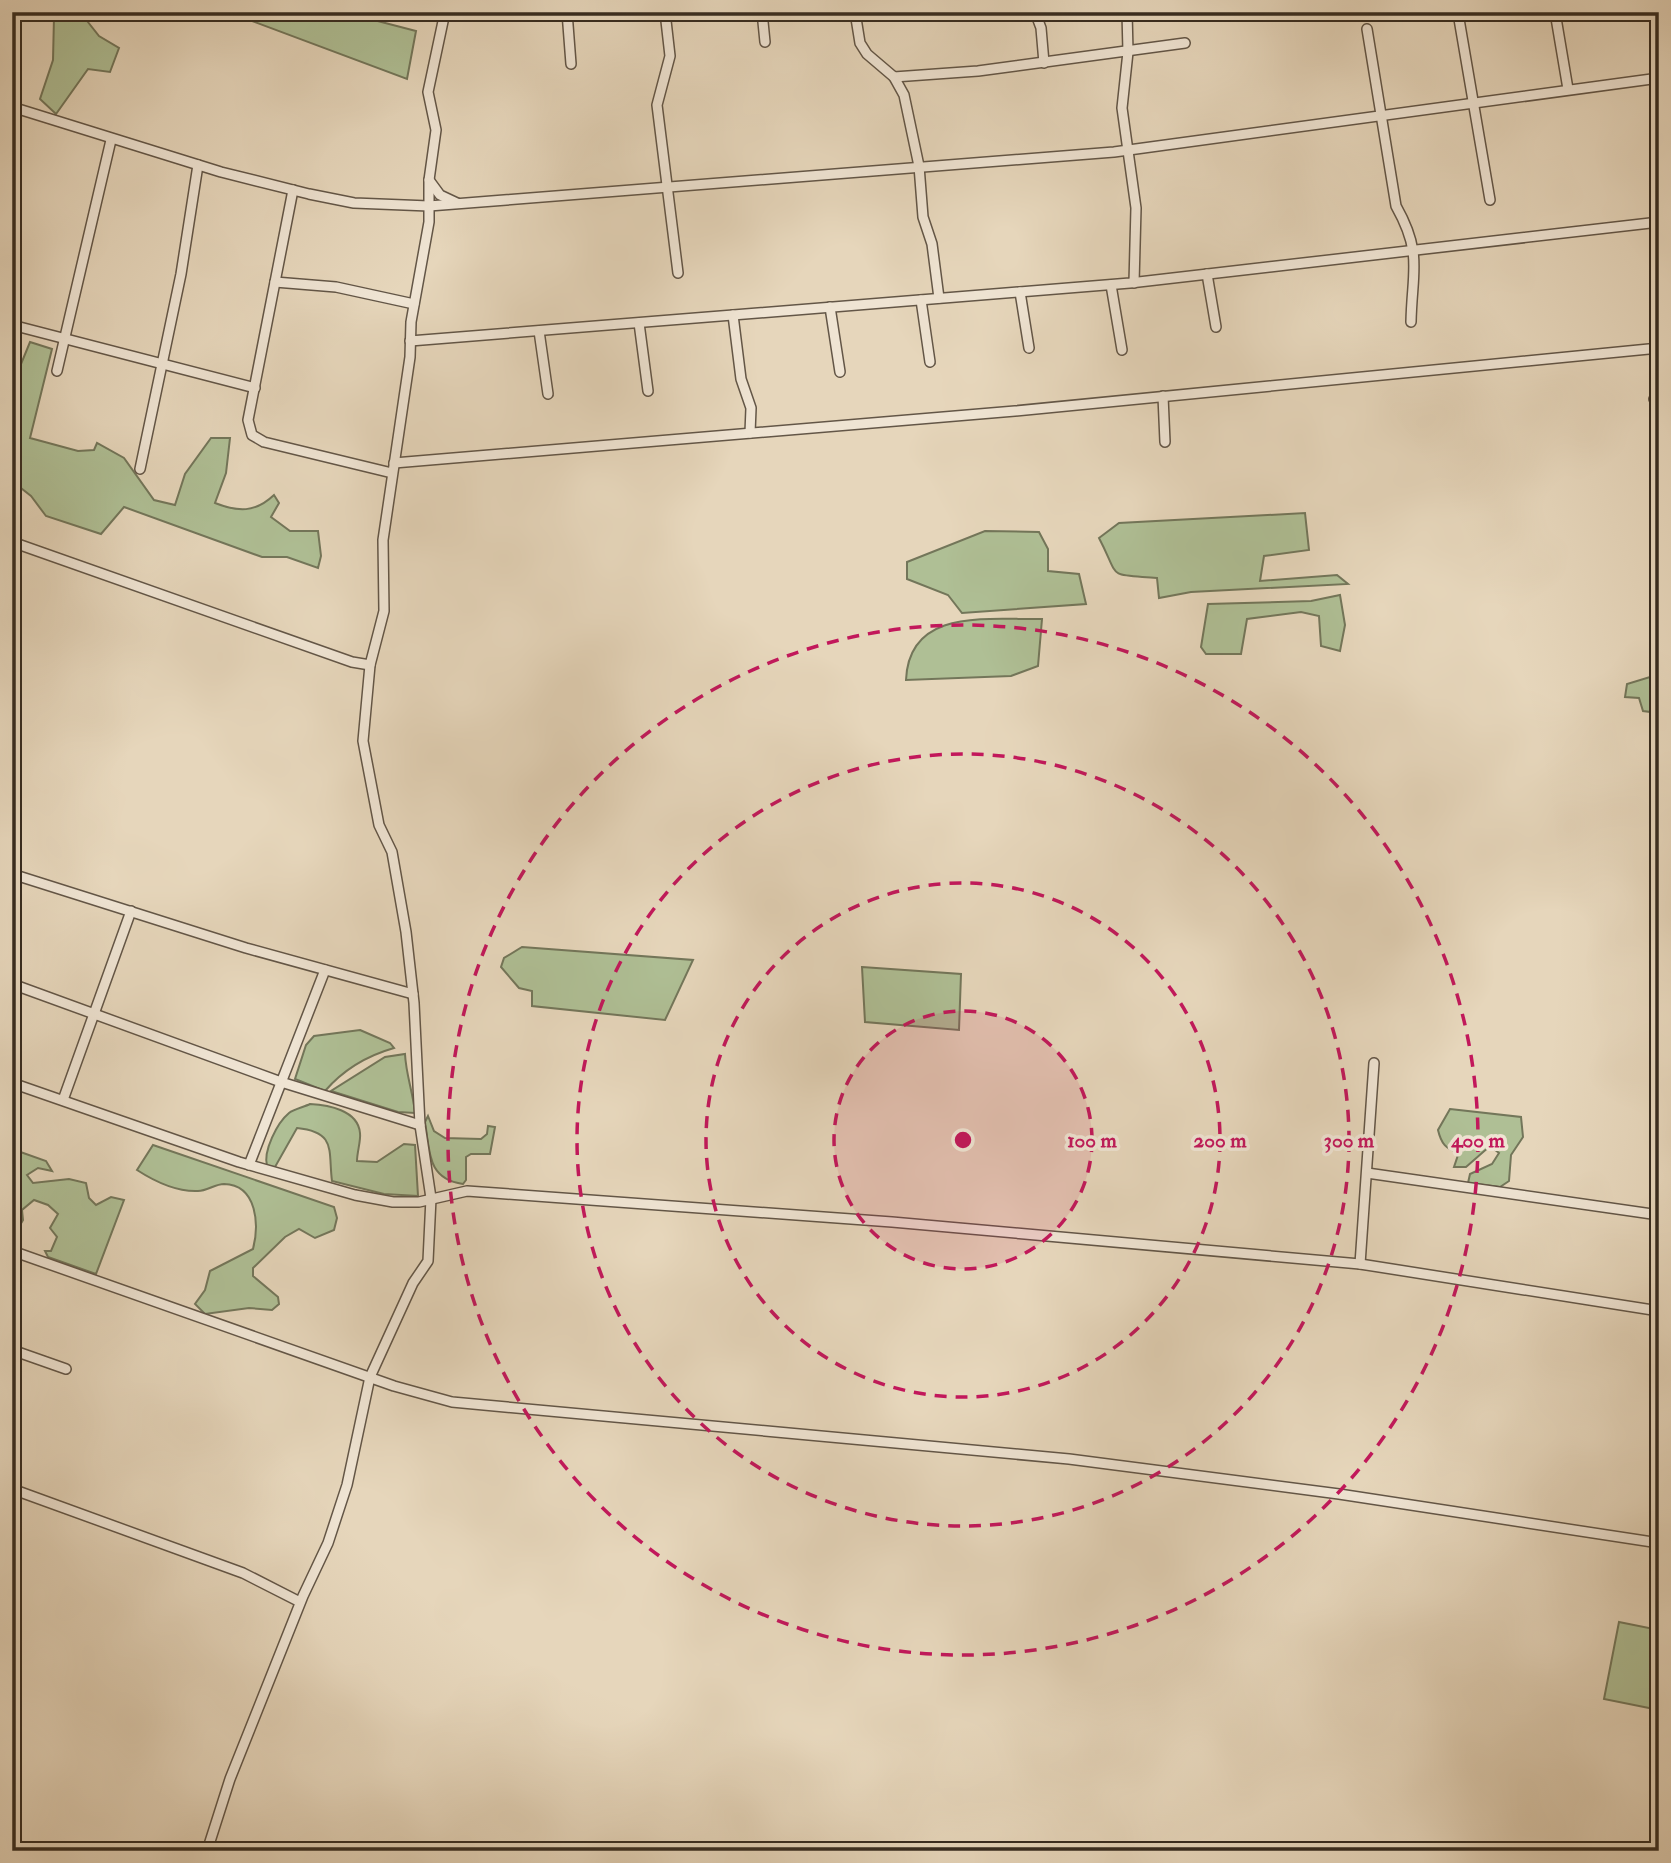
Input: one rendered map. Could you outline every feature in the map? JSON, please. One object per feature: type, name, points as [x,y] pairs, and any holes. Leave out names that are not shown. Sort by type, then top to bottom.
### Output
[{"type":"street","points":[[207,1851],[230,1779],[300,1602],[328,1543],[347,1485],[370,1377],[413,1283],[428,1261],[431,1198],[420,1125],[413,994],[392,852],[379,825],[363,741],[370,665],[384,611],[383,540],[414,304],[429,222],[429,180],[436,130],[428,92],[445,12]]},
{"type":"street","points":[[567,12],[571,64]]},
{"type":"street","points":[[665,12],[670,56],[657,104],[678,273]]},
{"type":"street","points":[[762,12],[765,42]]},
{"type":"street","points":[[855,12],[860,43],[867,54],[894,77],[904,94],[919,166],[923,217],[932,244],[939,298]]},
{"type":"street","points":[[1035,12],[1041,28],[1044,63]]},
{"type":"street","points":[[1127,12],[1128,52],[1122,108],[1136,208],[1135,282]]},
{"type":"street","points":[[1555,12],[1568,89]]},
{"type":"street","points":[[1459,19],[1490,200]]},
{"type":"street","points":[[1367,29],[1396,206],[1408,228],[1415,250],[1411,323]]},
{"type":"street","points":[[894,77],[1044,63],[1185,43]]},
{"type":"street","points":[[13,110],[293,190],[354,203],[429,206],[1129,150],[1659,78]]},
{"type":"street","points":[[57,371],[111,140]]},
{"type":"street","points":[[140,469],[181,274],[198,165]]},
{"type":"street","points":[[429,180],[440,195],[458,204]]},
{"type":"street","points":[[293,190],[248,420],[252,435],[264,442],[393,468],[1659,348]]},
{"type":"street","points":[[410,341],[1111,285],[1659,222]]},
{"type":"street","points":[[1207,274],[1216,327]]},
{"type":"street","points":[[275,282],[336,287],[414,304]]},
{"type":"street","points":[[1111,285],[1122,350]]},
{"type":"street","points":[[1020,292],[1029,348]]},
{"type":"street","points":[[921,300],[930,362]]},
{"type":"street","points":[[830,307],[840,372]]},
{"type":"street","points":[[733,315],[741,379],[751,408],[750,433]]},
{"type":"street","points":[[639,323],[648,391]]},
{"type":"street","points":[[12,325],[255,388]]},
{"type":"street","points":[[539,331],[548,394]]},
{"type":"street","points":[[1164,396],[1165,442]]},
{"type":"street","points":[[12,542],[168,599],[352,662],[370,665]]},
{"type":"street","points":[[12,874],[325,970],[413,994]]},
{"type":"street","points":[[63,1100],[131,911]]},
{"type":"street","points":[[249,1165],[325,970]]},
{"type":"street","points":[[12,985],[281,1082],[420,1125]]},
{"type":"street","points":[[1360,1264],[1374,1063]]},
{"type":"street","points":[[12,1083],[249,1165],[355,1195],[393,1202],[467,1191],[892,1222],[1360,1264],[1659,1311]]},
{"type":"street","points":[[1367,1173],[1659,1215]]},
{"type":"street","points":[[12,1251],[370,1377],[452,1402],[1069,1459],[1339,1494],[1659,1543]]},
{"type":"street","points":[[12,1350],[66,1369]]},
{"type":"street","points":[[12,1489],[243,1573],[300,1602]]},
{"type":"street","points":[[12,1847],[21,1851]]},
{"type":"green space","points":[[42,12],[87,12],[84,17],[99,36],[119,48],[110,72],[88,69],[56,114],[40,99],[53,60],[54,17]]},
{"type":"green space","points":[[228,12],[343,12],[416,31],[407,79]]},
{"type":"green space","points":[[30,342],[52,349],[30,438],[78,451],[94,450],[97,443],[124,458],[154,500],[175,505],[185,474],[211,438],[230,438],[226,473],[215,503],[246,509],[260,505],[274,495],[279,503],[271,517],[290,531],[318,531],[321,556],[318,568],[287,557],[262,557],[124,507],[101,534],[46,516],[31,496],[12,481],[12,386]]},
{"type":"green space","points":[[1305,513],[1309,550],[1264,556],[1260,581],[1337,575],[1348,584],[1191,592],[1159,598],[1157,578],[1122,575],[1117,572],[1099,538],[1119,523]]},
{"type":"green space","points":[[985,531],[1039,532],[1048,549],[1048,571],[1079,574],[1086,604],[962,613],[948,595],[907,579],[907,562]]},
{"type":"green space","points":[[1340,595],[1345,625],[1340,651],[1321,646],[1319,616],[1301,612],[1247,619],[1241,654],[1206,654],[1201,647],[1208,604],[1311,601]]},
{"type":"green space","points":[[976,619],[1042,619],[1038,666],[1011,676],[906,680],[911,656],[921,640],[936,629],[955,622]]},
{"type":"green space","points":[[1659,677],[1659,713],[1643,711],[1639,698],[1625,697],[1627,684]]},
{"type":"green space","points":[[522,947],[693,960],[665,1020],[532,1006],[532,991],[519,988],[501,967],[504,958]]},
{"type":"green space","points":[[862,967],[961,974],[959,1030],[865,1022]]},
{"type":"green space","points":[[360,1030],[390,1043],[394,1048],[356,1064],[325,1091],[295,1079],[306,1045],[314,1036]]},
{"type":"green space","points":[[405,1054],[415,1113],[398,1112],[331,1091],[385,1057]]},
{"type":"green space","points":[[310,1104],[341,1110],[354,1119],[360,1133],[357,1161],[377,1162],[404,1144],[415,1145],[418,1196],[384,1194],[332,1181],[328,1145],[319,1134],[310,1130],[297,1128],[275,1167],[267,1166],[269,1145],[280,1123],[291,1112]]},
{"type":"green space","points":[[1450,1109],[1521,1117],[1523,1137],[1511,1155],[1509,1181],[1500,1187],[1468,1183],[1470,1174],[1492,1164],[1499,1153],[1490,1146],[1466,1167],[1454,1167],[1459,1152],[1445,1145],[1438,1130]]},
{"type":"green space","points":[[428,1116],[434,1131],[445,1138],[481,1139],[487,1134],[488,1126],[495,1127],[490,1154],[471,1154],[466,1157],[466,1180],[463,1184],[451,1181],[436,1170],[432,1162],[425,1122]]},
{"type":"green space","points":[[153,1145],[334,1207],[337,1218],[334,1230],[315,1238],[299,1229],[285,1237],[253,1268],[253,1276],[278,1297],[279,1304],[272,1310],[249,1308],[205,1314],[195,1304],[205,1290],[210,1271],[253,1249],[256,1229],[253,1208],[244,1191],[235,1186],[224,1184],[201,1191],[182,1190],[158,1182],[137,1170]]},
{"type":"green space","points":[[12,1149],[46,1161],[52,1171],[38,1168],[27,1175],[33,1183],[69,1179],[86,1183],[89,1198],[96,1205],[111,1197],[124,1200],[96,1274],[48,1257],[45,1251],[51,1251],[57,1237],[50,1228],[58,1214],[48,1205],[34,1200],[22,1210],[23,1220],[12,1239]]},
{"type":"green space","points":[[1619,1622],[1659,1630],[1659,1710],[1604,1699]]}]
